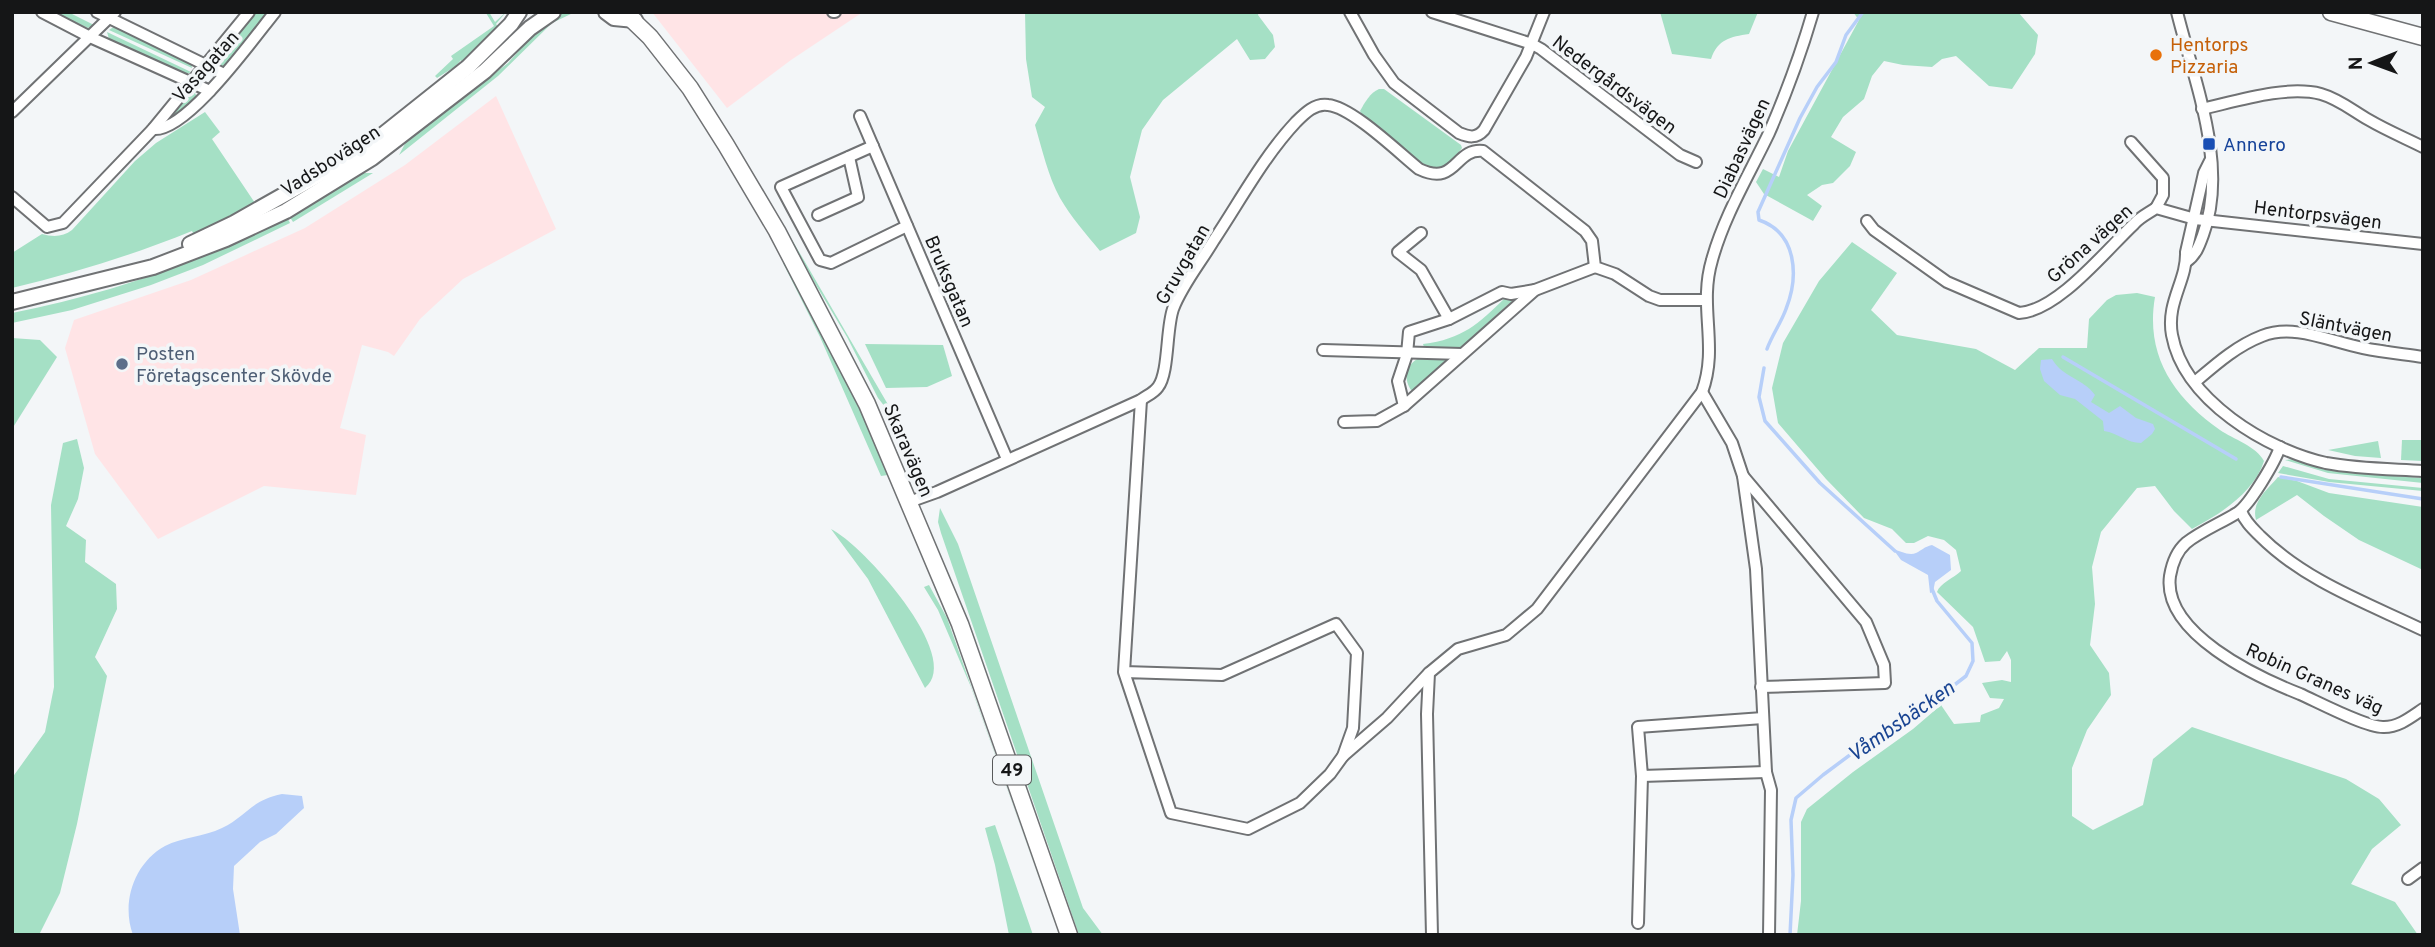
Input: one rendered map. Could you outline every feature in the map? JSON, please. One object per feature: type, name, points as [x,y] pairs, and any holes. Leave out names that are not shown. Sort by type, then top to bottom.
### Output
[{"type":"main road","name":"Vadsbovägen","points":[[121,274],[234,223],[365,149],[468,67],[511,24],[519,12]]},
{"type":"main road","name":"Vadsbovägen","points":[[530,28],[537,12]]},
{"type":"main road","name":"Vadsbovägen","points":[[12,302],[153,267],[226,239],[286,211],[372,158],[413,128],[485,71],[530,28],[553,12]]},
{"type":"main road","points":[[606,12],[614,18],[631,15]]},
{"type":"main road","points":[[2331,12],[2423,37]]},
{"type":"main road","name":"Skaravägen","points":[[631,15],[690,88],[777,231],[867,404],[961,624],[1069,935]]},
{"type":"street","points":[[43,12],[90,37],[210,91]]},
{"type":"street","points":[[97,12],[113,15],[224,74]]},
{"type":"street","name":"Vasagatan","points":[[12,197],[47,227],[63,223],[153,129],[249,12]]},
{"type":"street","name":"Vasagatan","points":[[153,129],[161,130],[171,126],[198,106],[275,12]]},
{"type":"street","points":[[1350,12],[1374,55],[1394,83],[1459,133],[1474,137],[1484,130],[1532,44],[1544,12]]},
{"type":"street","name":"Nedergårdsvägen","points":[[1432,12],[1532,44],[1680,155],[1696,162]]},
{"type":"street","name":"Diabasvägen","points":[[1702,393],[1710,363],[1711,341],[1705,300],[1711,261],[1736,198],[1769,133],[1796,67],[1813,12]]},
{"type":"street","points":[[2177,12],[2208,135],[2214,174],[2209,220],[2195,256],[2186,262]]},
{"type":"street","points":[[12,112],[113,15]]},
{"type":"street","points":[[2202,109],[2253,97],[2305,92],[2321,94],[2338,100],[2371,121],[2423,147]]},
{"type":"street","name":"Gruvgatan","points":[[909,502],[1140,400],[1158,387],[1162,378],[1174,306],[1186,285],[1250,185],[1288,132],[1307,112],[1324,104],[1339,107],[1355,117],[1430,175],[1442,174],[1470,152],[1483,151],[1493,157],[1586,231],[1592,242],[1595,267]]},
{"type":"street","name":"Bruksgatan","points":[[860,116],[1007,459]]},
{"type":"street","points":[[2131,142],[2163,178],[2163,195],[2156,208]]},
{"type":"street","points":[[873,146],[781,187],[820,260],[831,263],[907,226]]},
{"type":"street","points":[[818,215],[858,197],[849,157]]},
{"type":"street","points":[[2210,161],[2204,173],[2186,262],[2175,291],[2171,323],[2184,369],[2210,400],[2240,425],[2280,447],[2326,463],[2423,471]]},
{"type":"street","name":"Gröna vägen","points":[[1867,221],[1874,230],[1947,282],[2019,313],[2031,313],[2045,305],[2104,256],[2136,222],[2156,208],[2195,219],[2209,220]]},
{"type":"street","name":"Hentorpsvägen","points":[[2209,220],[2423,244]]},
{"type":"street","points":[[1421,233],[1398,252],[1420,270],[1449,319]]},
{"type":"street","points":[[1404,406],[1398,381],[1407,354],[1409,332],[1449,319],[1502,292],[1511,294],[1535,290],[1595,267],[1615,274],[1660,300],[1705,300]]},
{"type":"street","points":[[1345,422],[1377,421],[1404,406],[1535,290]]},
{"type":"street","name":"Släntvägen","points":[[2195,382],[2238,348],[2264,335],[2285,332],[2311,334],[2363,348],[2423,357]]},
{"type":"street","points":[[1323,350],[1462,355]]},
{"type":"street","points":[[1140,400],[1124,672],[1171,813],[1248,829],[1300,803],[1330,774],[1343,756],[1387,718],[1429,673],[1458,649],[1506,635],[1537,609],[1702,393],[1732,443],[1743,476],[1756,569],[1766,772],[1771,790],[1769,935]]},
{"type":"street","name":"Robin Granes väg","points":[[2280,447],[2276,459],[2241,511],[2187,543],[2179,552],[2171,566],[2169,585],[2172,602],[2180,616],[2238,665],[2374,726],[2394,726],[2423,709]]},
{"type":"street","points":[[1743,476],[1866,622],[1884,665],[1885,683],[1761,687]]},
{"type":"street","points":[[2241,511],[2248,524],[2266,542],[2303,571],[2423,630]]},
{"type":"street","points":[[1124,672],[1222,676],[1336,624],[1357,653],[1353,728],[1343,756]]},
{"type":"street","points":[[1429,673],[1427,715],[1432,935]]},
{"type":"street","points":[[1638,923],[1642,776],[1638,727],[1763,718]]},
{"type":"street","points":[[1642,776],[1766,772]]},
{"type":"street","points":[[2408,879],[2423,868]]},
{"type":"shaded area","points":[[652,12],[863,12],[791,60],[727,108]]},
{"type":"shaded area","points":[[496,96],[556,229],[463,279],[420,319],[394,356],[362,345],[340,428],[366,435],[356,495],[264,486],[158,539],[95,454],[65,348],[74,320],[191,280],[305,228],[405,165]]},
{"type":"green space","points":[[54,12],[68,12],[94,25],[88,28]]},
{"type":"green space","points":[[254,12],[269,12],[224,66],[216,64],[217,58]]},
{"type":"green space","points":[[489,12],[495,22],[506,12],[496,24],[499,28],[461,66],[461,60],[437,78],[435,76],[453,59],[451,56],[494,26],[486,13]]},
{"type":"green space","points":[[561,12],[592,12],[573,13],[552,23],[498,76],[399,155],[407,140],[508,63],[539,28]]},
{"type":"green space","points":[[1025,12],[1259,12],[1258,15],[1273,35],[1275,47],[1265,59],[1250,60],[1237,39],[1163,100],[1142,130],[1130,177],[1140,217],[1136,233],[1100,251],[1064,205],[1046,162],[1035,125],[1045,107],[1032,97],[1026,59]]},
{"type":"green space","points":[[1660,12],[1758,12],[1749,34],[1725,40],[1717,47],[1711,59],[1672,54]]},
{"type":"green space","points":[[1853,12],[2018,12],[2038,35],[2035,54],[2012,89],[1989,86],[1956,56],[1942,59],[1932,67],[1884,61],[1872,76],[1864,99],[1843,117],[1831,137],[1856,152],[1850,166],[1833,183],[1822,185],[1807,195],[1822,206],[1813,221],[1764,194],[1756,182],[1763,169],[1779,177],[1788,151],[1859,20]]},
{"type":"green space","points":[[115,26],[191,62],[192,68],[109,30]]},
{"type":"green space","points":[[107,32],[191,72],[185,75],[109,39]]},
{"type":"green space","points":[[1384,89],[1462,148],[1448,163],[1429,169],[1363,116],[1360,111],[1364,104],[1370,95]]},
{"type":"green space","points":[[190,92],[197,97],[190,105],[165,121]]},
{"type":"green space","points":[[205,112],[220,132],[212,139],[257,206],[194,235],[192,231],[103,263],[12,288],[12,253],[42,234],[58,236],[72,230],[135,161],[156,143]]},
{"type":"green space","points":[[358,173],[373,173],[293,222],[288,214]]},
{"type":"green space","points":[[286,215],[290,223],[203,265],[72,310],[12,323],[12,313],[139,280],[222,247]]},
{"type":"green space","points":[[784,226],[896,421],[878,398],[847,337],[782,228]]},
{"type":"green space","points":[[1852,242],[1897,273],[1871,310],[1897,335],[1976,349],[2015,370],[2039,348],[2087,348],[2089,319],[2107,300],[2116,295],[2137,293],[2155,297],[2154,338],[2166,373],[2176,389],[2203,417],[2250,447],[2264,461],[2244,493],[2214,517],[2192,529],[2155,486],[2137,488],[2101,532],[2092,567],[2095,604],[2090,645],[2109,673],[2111,695],[2087,730],[2072,768],[2072,816],[2093,830],[2143,805],[2153,759],[2192,727],[2346,779],[2379,799],[2401,825],[2372,849],[2351,884],[2395,902],[2418,935],[1797,935],[1801,901],[1801,822],[1807,809],[1941,705],[1954,724],[1980,722],[1981,715],[1999,708],[2004,699],[1990,698],[1982,683],[2002,680],[2011,682],[2011,660],[2007,651],[2000,661],[1985,662],[1973,627],[1937,592],[1944,583],[1961,571],[1956,550],[1944,540],[1928,536],[1914,543],[1906,543],[1892,529],[1864,518],[1778,423],[1772,388],[1783,343],[1819,281]]},
{"type":"green space","points":[[785,262],[849,387],[888,475],[881,476],[820,337],[783,263]]},
{"type":"green space","points":[[1505,298],[1512,301],[1460,348],[1424,347],[1423,344],[1437,342],[1469,329]]},
{"type":"green space","points":[[12,338],[40,340],[57,357],[12,429]]},
{"type":"green space","points":[[865,344],[943,345],[952,376],[927,387],[886,388]]},
{"type":"green space","points":[[1422,357],[1449,359],[1416,390],[1411,390],[1407,380],[1408,370],[1413,362]]},
{"type":"green space","points":[[77,439],[84,468],[78,499],[66,526],[86,540],[85,562],[116,584],[117,609],[95,657],[107,676],[60,893],[39,935],[12,935],[12,778],[45,732],[54,687],[51,505],[63,443]]},
{"type":"green space","points":[[2402,440],[2423,440],[2423,461],[2401,460]]},
{"type":"green space","points":[[2378,441],[2381,458],[2328,450]]},
{"type":"green space","points":[[2293,459],[2350,473],[2423,478],[2423,483],[2328,473],[2285,460]]},
{"type":"green space","points":[[2283,466],[2329,479],[2423,488],[2423,491],[2329,482],[2278,473]]},
{"type":"green space","points":[[2278,477],[2329,493],[2423,507],[2423,570],[2359,540],[2297,495],[2256,520],[2258,502]]},
{"type":"green space","points":[[940,508],[958,544],[1083,908],[1103,935],[1079,935],[941,533],[938,522]]},
{"type":"green space","points":[[831,529],[846,539],[885,578],[905,602],[921,628],[932,652],[934,673],[925,688],[868,579]]},
{"type":"green space","points":[[929,585],[947,618],[1059,935],[971,687],[938,610],[924,587]]},
{"type":"green space","points":[[995,825],[1033,935],[1009,935],[985,828]]},
{"type":"water","points":[[2052,359],[2062,370],[2090,389],[2095,395],[2091,402],[2109,413],[2120,406],[2136,418],[2153,424],[2155,429],[2152,434],[2141,443],[2104,431],[2103,421],[2075,399],[2060,395],[2044,381],[2040,369],[2041,360]]},
{"type":"water","points":[[1932,545],[1950,555],[1951,570],[1935,582],[1933,592],[1930,593],[1928,575],[1901,560],[1893,549],[1913,554]]},
{"type":"water","points":[[282,794],[302,796],[304,808],[276,834],[260,842],[234,866],[233,889],[240,935],[133,935],[129,910],[133,885],[138,873],[154,853],[172,843],[222,828],[263,800]]},
{"type":"waterway","points":[[1767,349],[1786,309],[1793,283],[1793,270],[1788,245],[1772,226],[1759,220],[1758,212],[1800,118],[1817,87],[1836,62],[1846,35],[1863,12]]},
{"type":"waterway","points":[[2063,357],[2236,459]]},
{"type":"waterway","name":"Våmbsbäcken","points":[[1764,368],[1759,397],[1765,421],[1820,483],[1895,551]]},
{"type":"waterway","points":[[2281,477],[2423,499]]},
{"type":"waterway","name":"Våmbsbäcken","points":[[1790,935],[1793,875],[1791,820],[1796,798],[1905,714],[1966,676],[1973,661],[1972,643],[1937,601],[1932,589]]},
{"type":"place","name":"Hentorps Pizzaria","points":[[2156,55]]},
{"type":"place","name":"Annero","points":[[2209,144]]},
{"type":"place","name":"Posten Företagscenter Skövde","points":[[122,364]]}]
